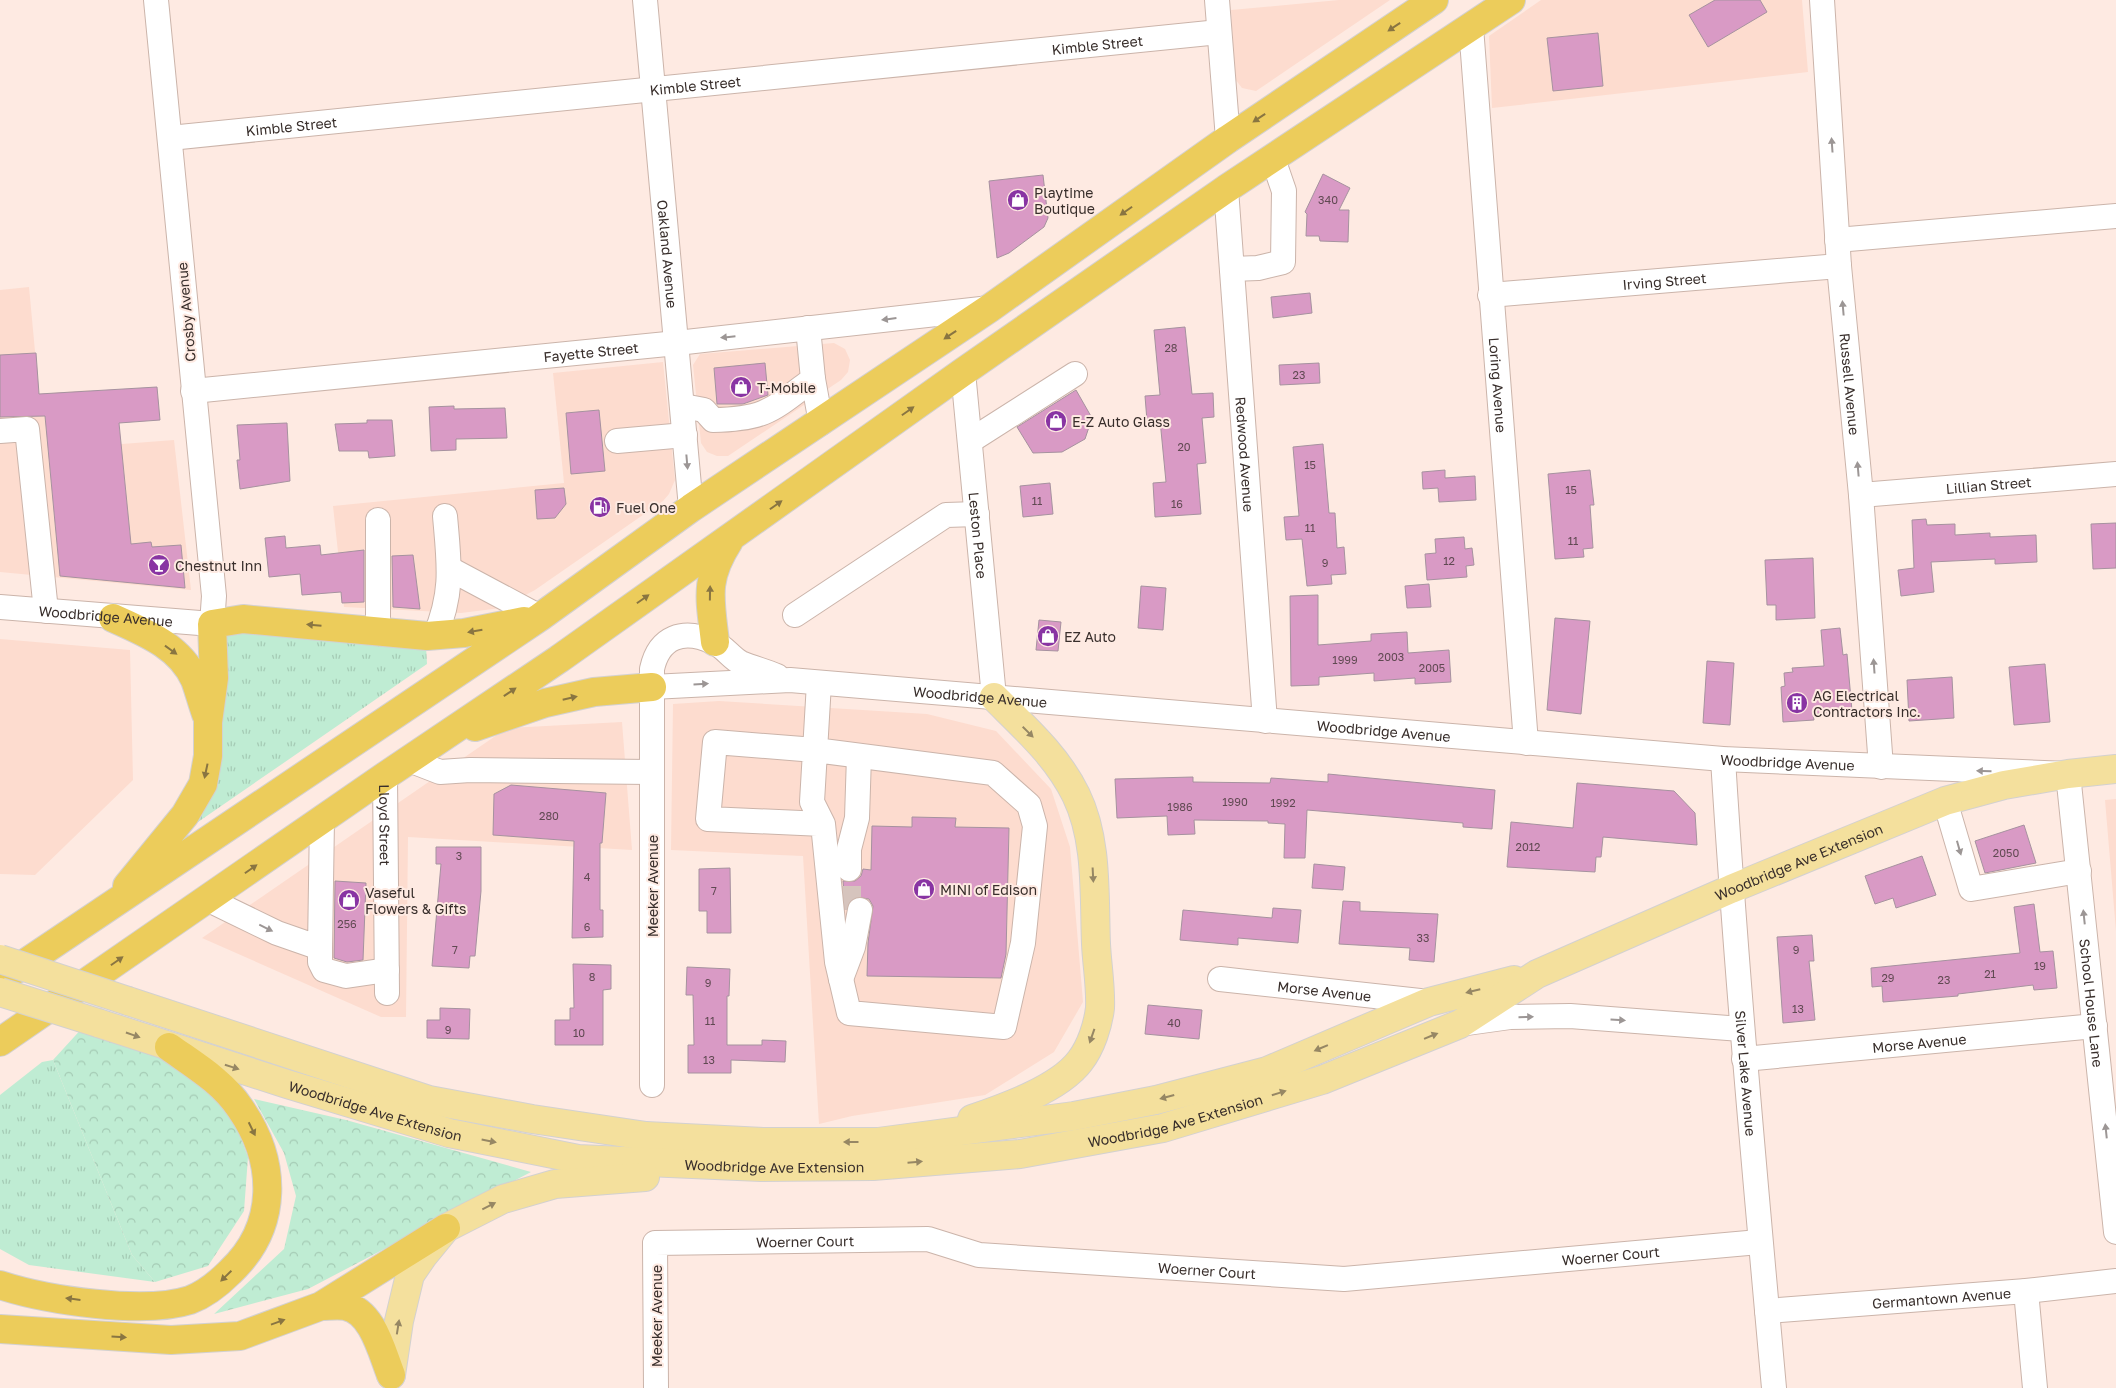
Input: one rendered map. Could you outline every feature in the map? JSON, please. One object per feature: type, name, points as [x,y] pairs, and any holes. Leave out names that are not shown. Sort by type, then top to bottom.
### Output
[{"type":"highway","points":[[0,980],[107,910],[540,617],[691,508],[821,423],[990,308],[1228,139],[1434,0]]},
{"type":"highway","points":[[0,1042],[440,738],[559,659],[963,372],[1226,189],[1511,0]]},
{"type":"highway","points":[[715,642],[710,602],[711,576],[716,560],[731,536]]},
{"type":"highway","points":[[107,910],[185,815],[203,784],[208,756],[208,722],[214,678],[212,624],[243,619],[435,636],[491,629],[540,617]]},
{"type":"highway","points":[[113,618],[152,636],[178,655],[194,679],[208,722]]},
{"type":"highway","points":[[440,738],[545,703],[594,692],[652,687]]},
{"type":"highway","points":[[0,1064],[77,989]]},
{"type":"highway","points":[[0,1285],[22,1292],[50,1297],[103,1303],[163,1306],[191,1300],[213,1288],[246,1258],[259,1232],[267,1207],[267,1176],[261,1149],[240,1107],[220,1084],[169,1047]]},
{"type":"highway","points":[[0,1329],[172,1340],[240,1336],[322,1306],[446,1228]]},
{"type":"highway","points":[[322,1306],[345,1306],[355,1310],[368,1321],[391,1382]]},
{"type":"main road","points":[[878,1142],[973,1119],[1020,1100],[1058,1081],[1080,1061],[1092,1040],[1100,1008],[1090,832],[1077,797],[1064,772],[1052,756],[994,698]]},
{"type":"main road","name":"Woodbridge Avenue","points":[[2068,774],[2116,769]]},
{"type":"main road","name":"Woodbridge Ave Extension","points":[[0,959],[429,1100],[532,1120],[646,1136],[764,1142],[878,1142],[1074,1116],[1156,1100],[1267,1071],[1429,1002],[1538,974],[1731,890],[1945,802],[2004,786],[2068,774]]},
{"type":"main road","name":"Woodbridge Ave Extension","points":[[0,992],[169,1047],[449,1133],[532,1150],[578,1159],[761,1167],[873,1166],[1020,1154],[1163,1128],[1322,1080],[1460,1024],[1538,974]]},
{"type":"main road","points":[[391,1382],[399,1321],[410,1275],[446,1228],[503,1199],[554,1184],[761,1167]]},
{"type":"street","name":"Crosby Avenue","points":[[156,0],[192,391],[214,596],[212,624]]},
{"type":"street","name":"Oakland Avenue","points":[[645,0],[691,508]]},
{"type":"street","points":[[1217,0],[1228,139]]},
{"type":"street","name":"Russell Avenue","points":[[1822,0],[1838,240],[1861,495],[1881,767]]},
{"type":"street","name":"Loring Avenue","points":[[1471,27],[1490,295],[1526,743]]},
{"type":"street","name":"Kimble Street","points":[[170,138],[1219,32]]},
{"type":"street","points":[[1232,270],[1258,268],[1283,262],[1284,191],[1273,159]]},
{"type":"street","name":"Redwood Avenue","points":[[1226,189],[1265,721]]},
{"type":"street","points":[[1838,240],[2116,216]]},
{"type":"street","name":"Irving Street","points":[[1490,295],[1840,266]]},
{"type":"street","name":"Fayette Street","points":[[192,391],[677,343],[990,308]]},
{"type":"street","points":[[808,328],[813,379],[821,423]]},
{"type":"street","name":"Leston Place","points":[[963,372],[994,698]]},
{"type":"street","points":[[970,441],[1075,374]]},
{"type":"street","points":[[683,406],[704,410],[713,420],[744,419],[770,412],[813,379]]},
{"type":"street","points":[[0,431],[27,429],[46,611]]},
{"type":"street","points":[[616,441],[685,435]]},
{"type":"street","name":"Lillian Street","points":[[1861,495],[2116,474]]},
{"type":"street","points":[[795,615],[946,515],[977,514]]},
{"type":"street","points":[[435,636],[445,613],[449,591],[450,569],[445,516]]},
{"type":"street","points":[[378,520],[378,632]]},
{"type":"street","points":[[450,569],[540,617]]},
{"type":"street","name":"Woodbridge Avenue","points":[[0,607],[113,618],[212,624]]},
{"type":"street","name":"Meeker Avenue","points":[[652,1085],[652,669],[655,656],[663,644],[677,636],[696,636],[715,642]]},
{"type":"street","points":[[715,642],[739,662],[790,680]]},
{"type":"street","name":"Woodbridge Avenue","points":[[652,687],[790,680],[1723,759],[2068,774]]},
{"type":"street","points":[[819,683],[815,750],[812,802],[823,824],[828,893],[841,979],[849,1013],[1004,1027],[1023,943],[1035,826],[1029,805],[992,773],[815,750],[715,742],[708,819],[823,824]]},
{"type":"street","points":[[856,869],[849,849],[857,818],[859,756]]},
{"type":"street","name":"Silver Lake Avenue","points":[[1723,759],[1741,1029],[1759,1242],[1774,1388]]},
{"type":"street","points":[[408,760],[440,772],[470,770],[651,772]]},
{"type":"street","name":"School House Lane","points":[[2068,774],[2116,1232]]},
{"type":"street","name":"Lloyd Street","points":[[385,776],[387,994]]},
{"type":"street","points":[[1945,802],[1971,889],[2079,871]]},
{"type":"street","points":[[322,819],[320,962],[324,970],[346,976],[387,970]]},
{"type":"street","points":[[207,899],[277,933],[320,948]]},
{"type":"street","points":[[841,979],[853,947],[854,910]]},
{"type":"street","name":"Morse Avenue","points":[[1220,979],[1429,1002]]},
{"type":"street","points":[[1460,1024],[1510,1017],[1570,1016],[1741,1029]]},
{"type":"street","name":"Morse Avenue","points":[[1744,1059],[2095,1026]]},
{"type":"street","name":"Woerner Court","points":[[655,1243],[928,1239],[979,1255],[1344,1279],[1759,1242]]},
{"type":"street","name":"Meeker Avenue","points":[[655,1243],[656,1388]]},
{"type":"street","name":"Germantown Avenue","points":[[1767,1311],[2026,1291],[2116,1281]]},
{"type":"street","points":[[2026,1291],[2035,1388]]},
{"type":"shaded area","points":[[1339,0],[1390,0],[1256,91],[1242,88],[1235,79],[1231,10]]},
{"type":"shaded area","points":[[1541,0],[1802,0],[1808,72],[1492,108],[1489,36]]},
{"type":"shaded area","points":[[29,287],[39,394],[90,390],[96,446],[174,440],[191,590],[0,572],[0,290]]},
{"type":"shaded area","points":[[834,343],[845,349],[850,360],[848,372],[841,380],[728,456],[717,456],[707,452],[701,443],[693,365],[700,354]]},
{"type":"shaded area","points":[[663,362],[675,480],[669,494],[663,501],[535,590],[501,608],[461,613],[344,607],[333,506],[564,483],[553,373]]},
{"type":"shaded area","points":[[0,639],[130,650],[133,780],[35,875],[0,874]]},
{"type":"shaded area","points":[[719,701],[927,714],[996,731],[1051,789],[1070,847],[1083,1002],[1054,1052],[985,1095],[852,1116],[819,1124],[803,856],[671,850],[673,704]]},
{"type":"shaded area","points":[[622,722],[632,850],[408,837],[406,1017],[381,1017],[202,938],[507,728]]},
{"type":"shaded area","points":[[2116,799],[2116,931],[2105,800]]},
{"type":"green space","points":[[229,628],[426,646],[427,664],[198,822],[195,819],[217,779],[223,757],[220,643]]},
{"type":"green space","points":[[85,1025],[171,1057],[226,1098],[248,1157],[244,1211],[208,1266],[155,1282],[132,1255],[53,1060]]},
{"type":"green space","points":[[53,1060],[132,1255],[155,1282],[29,1265],[0,1249],[0,1095],[42,1062]]},
{"type":"green space","points":[[254,1099],[346,1120],[531,1172],[308,1289],[214,1314],[284,1249],[296,1196],[284,1153]]},
{"type":"building","points":[[1715,0],[1760,0],[1767,12],[1708,47],[1689,15]]},
{"type":"building","points":[[1598,33],[1603,86],[1553,91],[1547,38]]},
{"type":"building","points":[[1323,174],[1350,188],[1339,210],[1349,210],[1348,242],[1320,241],[1319,236],[1306,236],[1307,214],[1305,212]]},
{"type":"building","name":"Playtime Boutique","points":[[1043,175],[1048,218],[1044,227],[1009,253],[997,258],[989,181]]},
{"type":"building","points":[[1310,293],[1312,313],[1273,318],[1271,297]]},
{"type":"building","points":[[1185,327],[1192,394],[1213,393],[1214,417],[1202,418],[1206,463],[1197,464],[1201,514],[1155,517],[1153,483],[1166,482],[1160,420],[1147,421],[1145,396],[1160,395],[1154,330]]},
{"type":"building","points":[[36,353],[39,394],[157,387],[160,420],[119,423],[131,544],[151,542],[152,547],[181,545],[185,588],[60,576],[45,416],[0,417],[0,355]]},
{"type":"building","name":"T-Mobile","points":[[765,363],[768,395],[743,404],[717,404],[714,368]]},
{"type":"building","points":[[1319,363],[1320,383],[1280,385],[1279,365]]},
{"type":"building","name":"E-Z Auto Glass","points":[[1076,390],[1092,418],[1085,439],[1062,452],[1033,453],[1017,427]]},
{"type":"building","points":[[454,406],[454,409],[505,408],[507,438],[456,439],[456,450],[431,451],[429,407]]},
{"type":"building","points":[[599,410],[605,471],[571,474],[566,413]]},
{"type":"building","points":[[367,420],[392,420],[395,456],[369,458],[368,451],[339,451],[335,424],[367,423]]},
{"type":"building","points":[[287,423],[290,481],[240,489],[237,460],[240,460],[237,425]]},
{"type":"building","points":[[1323,444],[1329,513],[1335,513],[1337,548],[1344,547],[1346,574],[1331,575],[1332,584],[1307,586],[1302,539],[1286,540],[1284,517],[1299,516],[1293,447]]},
{"type":"building","points":[[1445,470],[1445,478],[1475,476],[1476,500],[1439,502],[1438,488],[1423,489],[1422,472]]},
{"type":"building","points":[[1590,470],[1594,505],[1590,505],[1593,548],[1583,549],[1584,557],[1555,559],[1548,474]]},
{"type":"building","points":[[1050,483],[1053,514],[1023,517],[1020,486]]},
{"type":"building","points":[[564,488],[566,504],[555,518],[537,519],[535,490]]},
{"type":"building","points":[[1926,519],[1927,525],[1955,524],[1955,535],[1990,533],[1990,537],[2036,535],[2037,562],[1995,564],[1995,559],[1931,562],[1934,592],[1901,596],[1898,570],[1914,568],[1912,520]]},
{"type":"building","points":[[2116,523],[2116,568],[2093,569],[2091,524]]},
{"type":"building","points":[[285,536],[286,548],[320,545],[321,555],[364,550],[364,602],[342,603],[341,592],[302,595],[300,574],[269,577],[265,538]]},
{"type":"building","points":[[1464,537],[1465,549],[1472,548],[1474,565],[1466,566],[1467,577],[1427,580],[1425,554],[1436,553],[1435,539]]},
{"type":"building","points":[[413,555],[420,609],[393,607],[392,556]]},
{"type":"building","points":[[1813,558],[1815,618],[1776,620],[1776,605],[1767,605],[1765,560]]},
{"type":"building","points":[[1429,584],[1431,607],[1407,608],[1405,586]]},
{"type":"building","points":[[1141,586],[1166,588],[1163,630],[1138,628]]},
{"type":"building","points":[[1318,595],[1318,645],[1371,641],[1371,634],[1407,632],[1408,653],[1449,650],[1451,682],[1415,684],[1415,678],[1374,681],[1374,673],[1319,677],[1319,685],[1291,686],[1290,596]]},
{"type":"building","points":[[1555,618],[1590,621],[1581,714],[1547,710]]},
{"type":"building","name":"EZ Auto","points":[[1039,620],[1061,622],[1058,651],[1036,650]]},
{"type":"building","points":[[1840,628],[1843,655],[1847,654],[1852,711],[1813,714],[1814,720],[1783,722],[1781,687],[1785,686],[1784,673],[1793,672],[1792,668],[1824,666],[1821,630]]},
{"type":"building","points":[[1707,661],[1734,663],[1730,725],[1703,723]]},
{"type":"building","points":[[2045,664],[2050,722],[2014,725],[2009,667]]},
{"type":"building","points":[[1952,677],[1954,718],[1909,721],[1907,680]]},
{"type":"building","points":[[1328,774],[1495,790],[1492,829],[1463,827],[1463,823],[1307,810],[1305,858],[1284,858],[1285,824],[1268,823],[1268,821],[1194,820],[1195,834],[1168,835],[1167,816],[1117,818],[1115,779],[1193,777],[1193,782],[1270,783],[1271,778],[1328,782]]},
{"type":"building","points":[[1577,783],[1674,791],[1695,813],[1697,845],[1603,837],[1601,857],[1596,857],[1595,872],[1507,867],[1511,822],[1573,828]]},
{"type":"building","points":[[511,785],[606,793],[602,843],[600,843],[600,910],[603,910],[603,937],[572,938],[574,841],[493,835],[494,794]]},
{"type":"building","name":"MINI of Edison","points":[[912,817],[956,818],[955,827],[1009,828],[1006,954],[1001,978],[867,976],[868,943],[873,906],[869,899],[856,897],[849,901],[846,910],[843,881],[855,881],[861,876],[863,869],[871,870],[872,826],[912,827]]},
{"type":"building","points":[[2024,825],[2036,863],[1985,873],[1975,841]]},
{"type":"building","points":[[436,847],[481,847],[481,891],[475,956],[470,956],[469,968],[432,966],[441,864],[436,864]]},
{"type":"building","points":[[1922,856],[1936,895],[1896,908],[1893,898],[1875,904],[1865,876]]},
{"type":"building","points":[[1314,864],[1345,867],[1343,890],[1312,888]]},
{"type":"building","points":[[730,868],[731,933],[707,933],[707,911],[699,911],[699,869]]},
{"type":"building","points":[[335,881],[366,883],[363,960],[347,962],[334,958]]},
{"type":"building","points":[[1343,901],[1360,902],[1360,911],[1438,914],[1434,962],[1409,960],[1410,948],[1339,944]]},
{"type":"building","points":[[2034,904],[2040,952],[2053,951],[2057,988],[2034,990],[2033,985],[1958,994],[1958,996],[1883,1002],[1882,986],[1872,987],[1871,968],[2020,953],[2014,907]]},
{"type":"building","points":[[1273,908],[1301,910],[1298,943],[1238,938],[1238,945],[1180,940],[1183,910],[1272,918]]},
{"type":"building","points":[[1812,935],[1814,961],[1809,961],[1815,1020],[1783,1023],[1777,937]]},
{"type":"building","points":[[573,964],[611,965],[611,989],[603,990],[603,1045],[555,1045],[555,1020],[570,1020],[570,1008],[574,1008]]},
{"type":"building","points":[[687,967],[730,969],[729,996],[727,996],[727,1045],[762,1045],[762,1040],[786,1041],[785,1062],[731,1060],[731,1073],[688,1073],[688,1045],[694,1045],[693,995],[686,995]]},
{"type":"building","points":[[1148,1005],[1202,1010],[1199,1039],[1145,1034]]},
{"type":"building","points":[[440,1008],[470,1009],[469,1039],[427,1038],[427,1020],[440,1020]]},
{"type":"tunnel","points":[[849,869],[849,910]]},
{"type":"place","name":"Playtime Boutique","points":[[1018,200]]},
{"type":"place","name":"T-Mobile","points":[[741,387]]},
{"type":"place","name":"E-Z Auto Glass","points":[[1056,421]]},
{"type":"place","name":"Fuel One","points":[[600,507]]},
{"type":"place","name":"Chestnut Inn","points":[[159,565]]},
{"type":"place","name":"EZ Auto","points":[[1048,636]]},
{"type":"place","name":"AG Electrical Contractors Inc.","points":[[1797,703]]},
{"type":"place","name":"MINI of Edison","points":[[924,889]]},
{"type":"place","name":"Vaseful Flowers & Gifts","points":[[349,900]]}]
